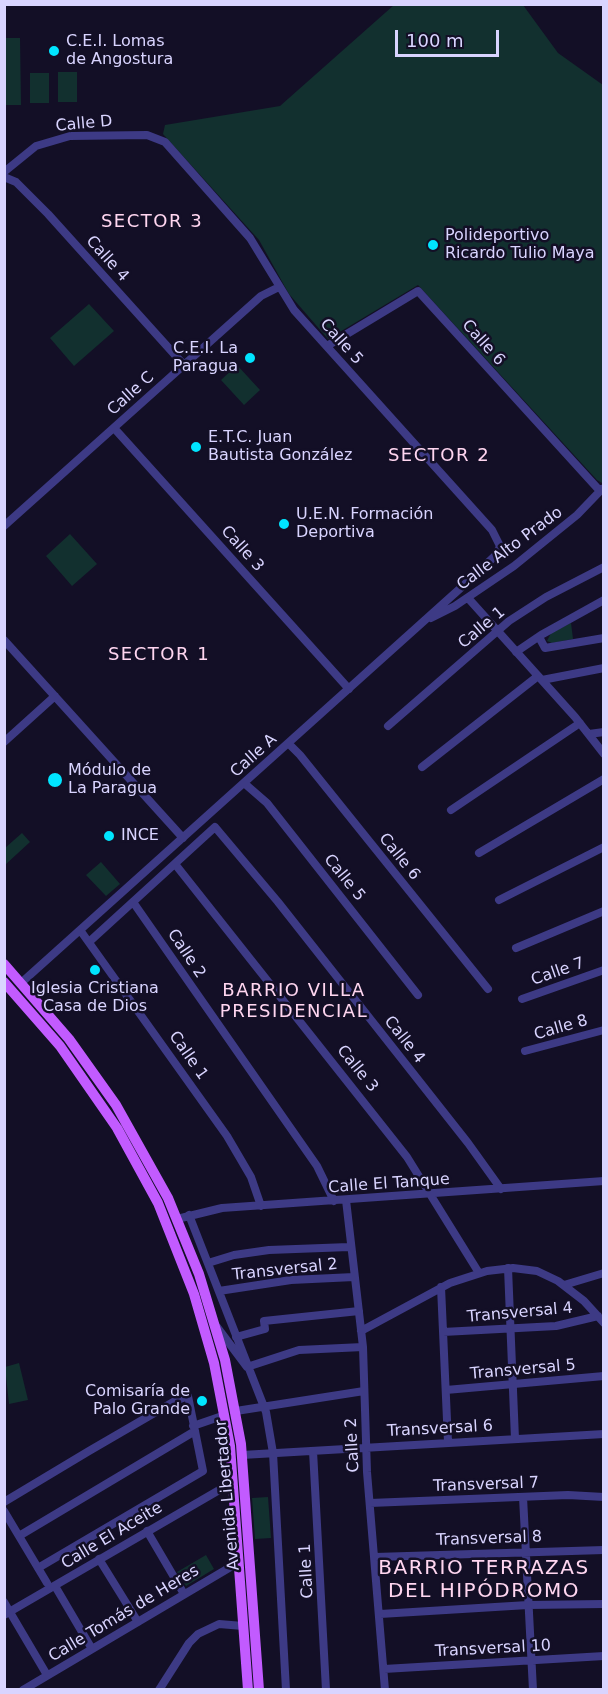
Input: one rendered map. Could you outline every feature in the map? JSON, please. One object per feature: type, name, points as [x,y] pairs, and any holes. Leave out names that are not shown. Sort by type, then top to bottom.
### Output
[{"type":"main road","name":"Avenida Libertador","points":[[4,964],[17,987],[91,1087],[124,1140],[158,1203],[200,1310],[242,1455],[259,1689]]},
{"type":"main road","name":"Avenida Libertador","points":[[4,982],[17,987],[56,1023],[100,1081],[144,1151],[177,1219],[216,1326],[230,1413],[248,1689]]},
{"type":"street","name":"Calle D","points":[[4,172],[36,146],[70,136],[147,135],[160,138],[171,148]]},
{"type":"street","name":"Calle 5","points":[[171,148],[250,238],[266,261],[287,302],[492,530],[500,546]]},
{"type":"street","name":"Calle 4","points":[[4,177],[16,182],[48,214],[184,365]]},
{"type":"street","name":"Calle C","points":[[4,526],[261,296],[279,287]]},
{"type":"street","name":"Calle 6","points":[[327,346],[418,291],[602,489]]},
{"type":"street","name":"Calle 3","points":[[114,428],[349,689]]},
{"type":"street","name":"Calle Alto Prado","points":[[424,621],[468,598],[541,546],[577,515],[602,489]]},
{"type":"street","name":"Calle A","points":[[17,987],[424,621],[496,555],[500,546]]},
{"type":"street","name":"Calle 1","points":[[388,726],[498,631],[546,597],[603,567]]},
{"type":"street","points":[[468,598],[580,723],[603,754]]},
{"type":"street","points":[[516,652],[603,600]]},
{"type":"street","points":[[539,637],[545,648],[603,638]]},
{"type":"street","points":[[4,640],[185,836],[197,844],[89,942]]},
{"type":"street","points":[[423,767],[540,678],[603,668]]},
{"type":"street","points":[[4,742],[55,696]]},
{"type":"street","points":[[451,810],[580,723]]},
{"type":"street","points":[[589,734],[603,732]]},
{"type":"street","name":"Calle 6","points":[[288,743],[488,989]]},
{"type":"street","points":[[479,853],[603,779]]},
{"type":"street","name":"Calle 5","points":[[244,783],[267,803],[418,995]]},
{"type":"street","name":"Calle 4","points":[[197,844],[215,827],[278,902],[454,1125],[501,1189]]},
{"type":"street","points":[[499,900],[603,847]]},
{"type":"street","name":"Calle 3","points":[[175,864],[369,1105],[432,1195],[479,1274]]},
{"type":"street","points":[[150,868],[159,878]]},
{"type":"street","name":"Calle 2","points":[[133,902],[317,1166],[334,1201]]},
{"type":"street","points":[[516,948],[603,911]]},
{"type":"street","name":"Calle 1","points":[[80,930],[227,1136],[251,1177],[261,1206]]},
{"type":"street","name":"Calle 7","points":[[522,999],[603,970]]},
{"type":"street","name":"Calle 8","points":[[525,1052],[603,1030]]},
{"type":"street","name":"Calle El Tanque","points":[[177,1219],[222,1208],[432,1195],[603,1181]]},
{"type":"street","name":"Calle 2","points":[[345,1200],[363,1347],[366,1447],[385,1689]]},
{"type":"street","points":[[189,1215],[247,1367],[264,1405],[273,1453],[286,1689]]},
{"type":"street","points":[[208,1263],[234,1255],[269,1250],[349,1246]]},
{"type":"street","points":[[508,1268],[515,1439]]},
{"type":"street","points":[[361,1330],[441,1287],[479,1274],[508,1268],[537,1271],[564,1285],[601,1320]]},
{"type":"street","points":[[564,1285],[603,1273]]},
{"type":"street","name":"Transversal 2","points":[[219,1291],[279,1282],[354,1276]]},
{"type":"street","points":[[441,1287],[448,1442]]},
{"type":"street","points":[[236,1337],[265,1329],[264,1320],[358,1311]]},
{"type":"street","name":"Transversal 4","points":[[443,1332],[567,1325],[601,1320]]},
{"type":"street","points":[[216,1326],[247,1367]]},
{"type":"street","points":[[247,1367],[292,1351],[363,1347]]},
{"type":"street","name":"Transversal 5","points":[[446,1390],[603,1376]]},
{"type":"street","points":[[19,1536],[194,1428],[230,1413],[264,1405],[364,1391]]},
{"type":"street","points":[[4,1503],[188,1396],[203,1471],[38,1568]]},
{"type":"street","name":"Transversal 6","points":[[242,1455],[603,1434]]},
{"type":"street","name":"Calle 1","points":[[313,1451],[326,1689]]},
{"type":"street","name":"Calle El Aceite","points":[[8,1614],[51,1584],[233,1482]]},
{"type":"street","points":[[524,1497],[532,1689]]},
{"type":"street","name":"Transversal 7","points":[[370,1503],[524,1497],[603,1497]]},
{"type":"street","points":[[4,1511],[38,1568],[51,1584],[92,1649]]},
{"type":"street","points":[[147,1531],[184,1594]]},
{"type":"street","name":"Transversal 8","points":[[375,1557],[603,1550]]},
{"type":"street","points":[[99,1559],[138,1622]]},
{"type":"street","name":"Calle Tomás de Heres","points":[[23,1689],[239,1562]]},
{"type":"street","points":[[4,1602],[8,1614],[47,1675]]},
{"type":"street","points":[[380,1614],[528,1605],[603,1604]]},
{"type":"street","points":[[159,1689],[198,1634],[219,1624],[243,1626]]},
{"type":"street","name":"Transversal 10","points":[[384,1669],[603,1656]]},
{"type":"green space","name":"Polideportivo Ricardo Tulio Maya","points":[[394,5],[523,5],[558,53],[603,85],[602,483],[418,285],[328,339],[289,294],[259,240],[163,134],[165,125],[280,106]]},
{"type":"green space","points":[[5,38],[20,38],[21,105],[5,105]]},
{"type":"green space","points":[[58,72],[77,72],[77,102],[58,102]]},
{"type":"green space","points":[[30,73],[49,73],[49,103],[30,103]]},
{"type":"green space","points":[[89,304],[114,331],[74,366],[50,338]]},
{"type":"green space","points":[[237,365],[260,390],[244,405],[221,380]]},
{"type":"green space","points":[[70,534],[97,564],[72,586],[46,556]]},
{"type":"green space","points":[[571,623],[573,639],[552,643],[547,641],[551,633]]},
{"type":"green space","points":[[22,833],[30,842],[5,865],[5,848]]},
{"type":"green space","points":[[101,862],[120,884],[106,896],[86,875]]},
{"type":"green space","points":[[19,1363],[28,1400],[9,1404],[5,1367]]},
{"type":"green space","points":[[268,1497],[271,1538],[255,1539],[252,1498]]},
{"type":"green space","points":[[206,1555],[214,1569],[186,1586],[177,1572]]},
{"type":"place","name":"C.E.I. Lomas de Angostura","points":[[54,51]]},
{"type":"place","name":"Polideportivo Ricardo Tulio Maya","points":[[433,245]]},
{"type":"place","name":"C.E.I. La Paragua","points":[[250,358]]},
{"type":"place","name":"E.T.C. Juan Bautista González","points":[[196,447]]},
{"type":"place","name":"U.E.N. Formación Deportiva","points":[[284,524]]},
{"type":"place","name":"Módulo de La Paragua","points":[[55,780]]},
{"type":"place","name":"INCE","points":[[109,836]]},
{"type":"place","name":"Iglesia Cristiana Casa de Dios","points":[[95,970]]},
{"type":"place","name":"Comisaría de Palo Grande","points":[[202,1401]]},
{"type":"district","name":"SECTOR 3","points":[[152,222]]},
{"type":"district","name":"SECTOR 2","points":[[439,456]]},
{"type":"district","name":"SECTOR 1","points":[[159,655]]},
{"type":"district","name":"BARRIO VILLA PRESIDENCIAL","points":[[294,1001]]},
{"type":"district","name":"BARRIO TERRAZAS DEL HIPÓDROMO","points":[[484,1580]]}]
